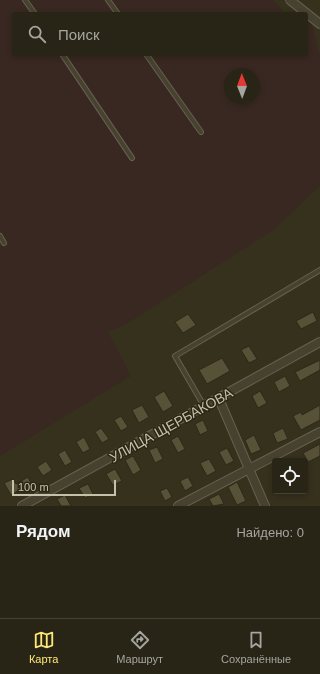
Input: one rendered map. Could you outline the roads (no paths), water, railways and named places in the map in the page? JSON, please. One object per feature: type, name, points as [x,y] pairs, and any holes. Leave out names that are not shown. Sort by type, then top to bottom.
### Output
[{"type":"street","points":[[290,0],[305,12]]},
{"type":"street","points":[[308,14],[320,24]]},
{"type":"street","name":"УЛИЦА ЩЕРБАКОВА","points":[[22,506],[219,399],[320,342]]},
{"type":"street","points":[[219,399],[265,506]]},
{"type":"street","points":[[178,506],[320,432]]},
{"type":"lane","points":[[25,0],[34,12]]},
{"type":"lane","points":[[108,0],[117,12]]},
{"type":"lane","points":[[63,56],[132,158]]},
{"type":"lane","points":[[147,56],[201,132]]},
{"type":"lane","points":[[0,236],[4,243]]},
{"type":"lane","points":[[204,406],[175,356],[320,270]]}]
